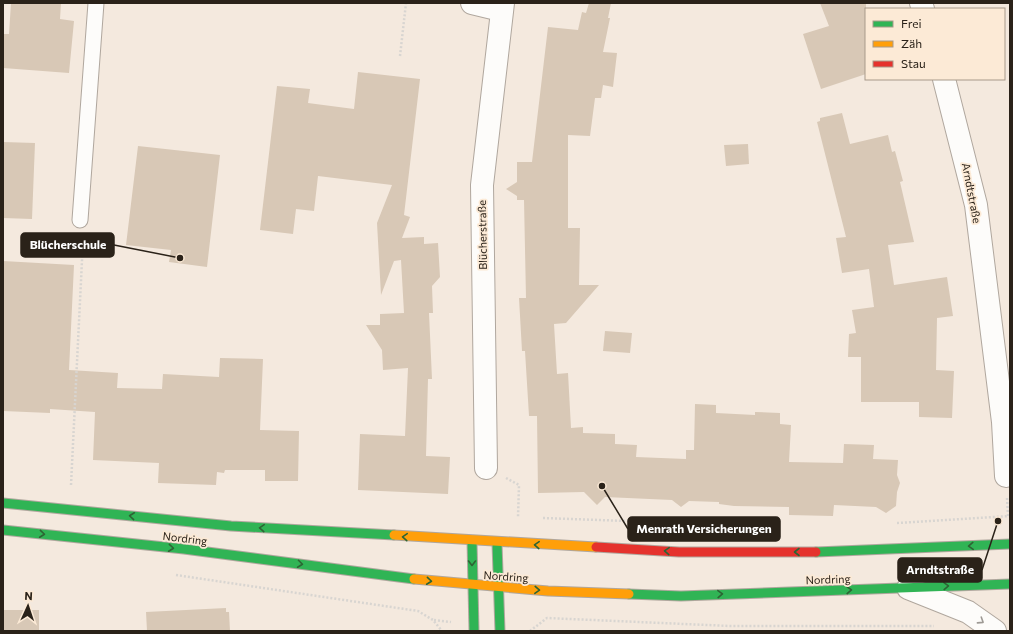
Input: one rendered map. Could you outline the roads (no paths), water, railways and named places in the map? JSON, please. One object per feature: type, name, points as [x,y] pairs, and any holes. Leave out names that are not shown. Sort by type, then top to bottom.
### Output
[{"type":"main road","name":"Nordring","points":[[3,503],[231,526],[497,543],[679,552],[836,552],[1010,544]]},
{"type":"main road","name":"Nordring","points":[[3,530],[184,549],[472,586],[498,588],[681,596],[1010,584]]},
{"type":"main road","points":[[472,541],[474,631]]},
{"type":"main road","points":[[497,543],[500,631]]},
{"type":"street","points":[[472,3],[502,7]]},
{"type":"street","name":"Blücherstraße","points":[[486,468],[482,185],[502,7]]},
{"type":"street","name":"Arndtstraße","points":[[944,80],[976,205],[1003,422],[1006,476]]},
{"type":"street","points":[[908,588],[968,612],[995,631]]},
{"type":"lane","points":[[80,220],[96,3]]},
{"type":"place","name":"Blücherschule","points":[[180,258]]},
{"type":"place","name":"Menrath Versicherungen","points":[[602,486]]},
{"type":"place","name":"Arndtstraße","points":[[998,521]]}]
